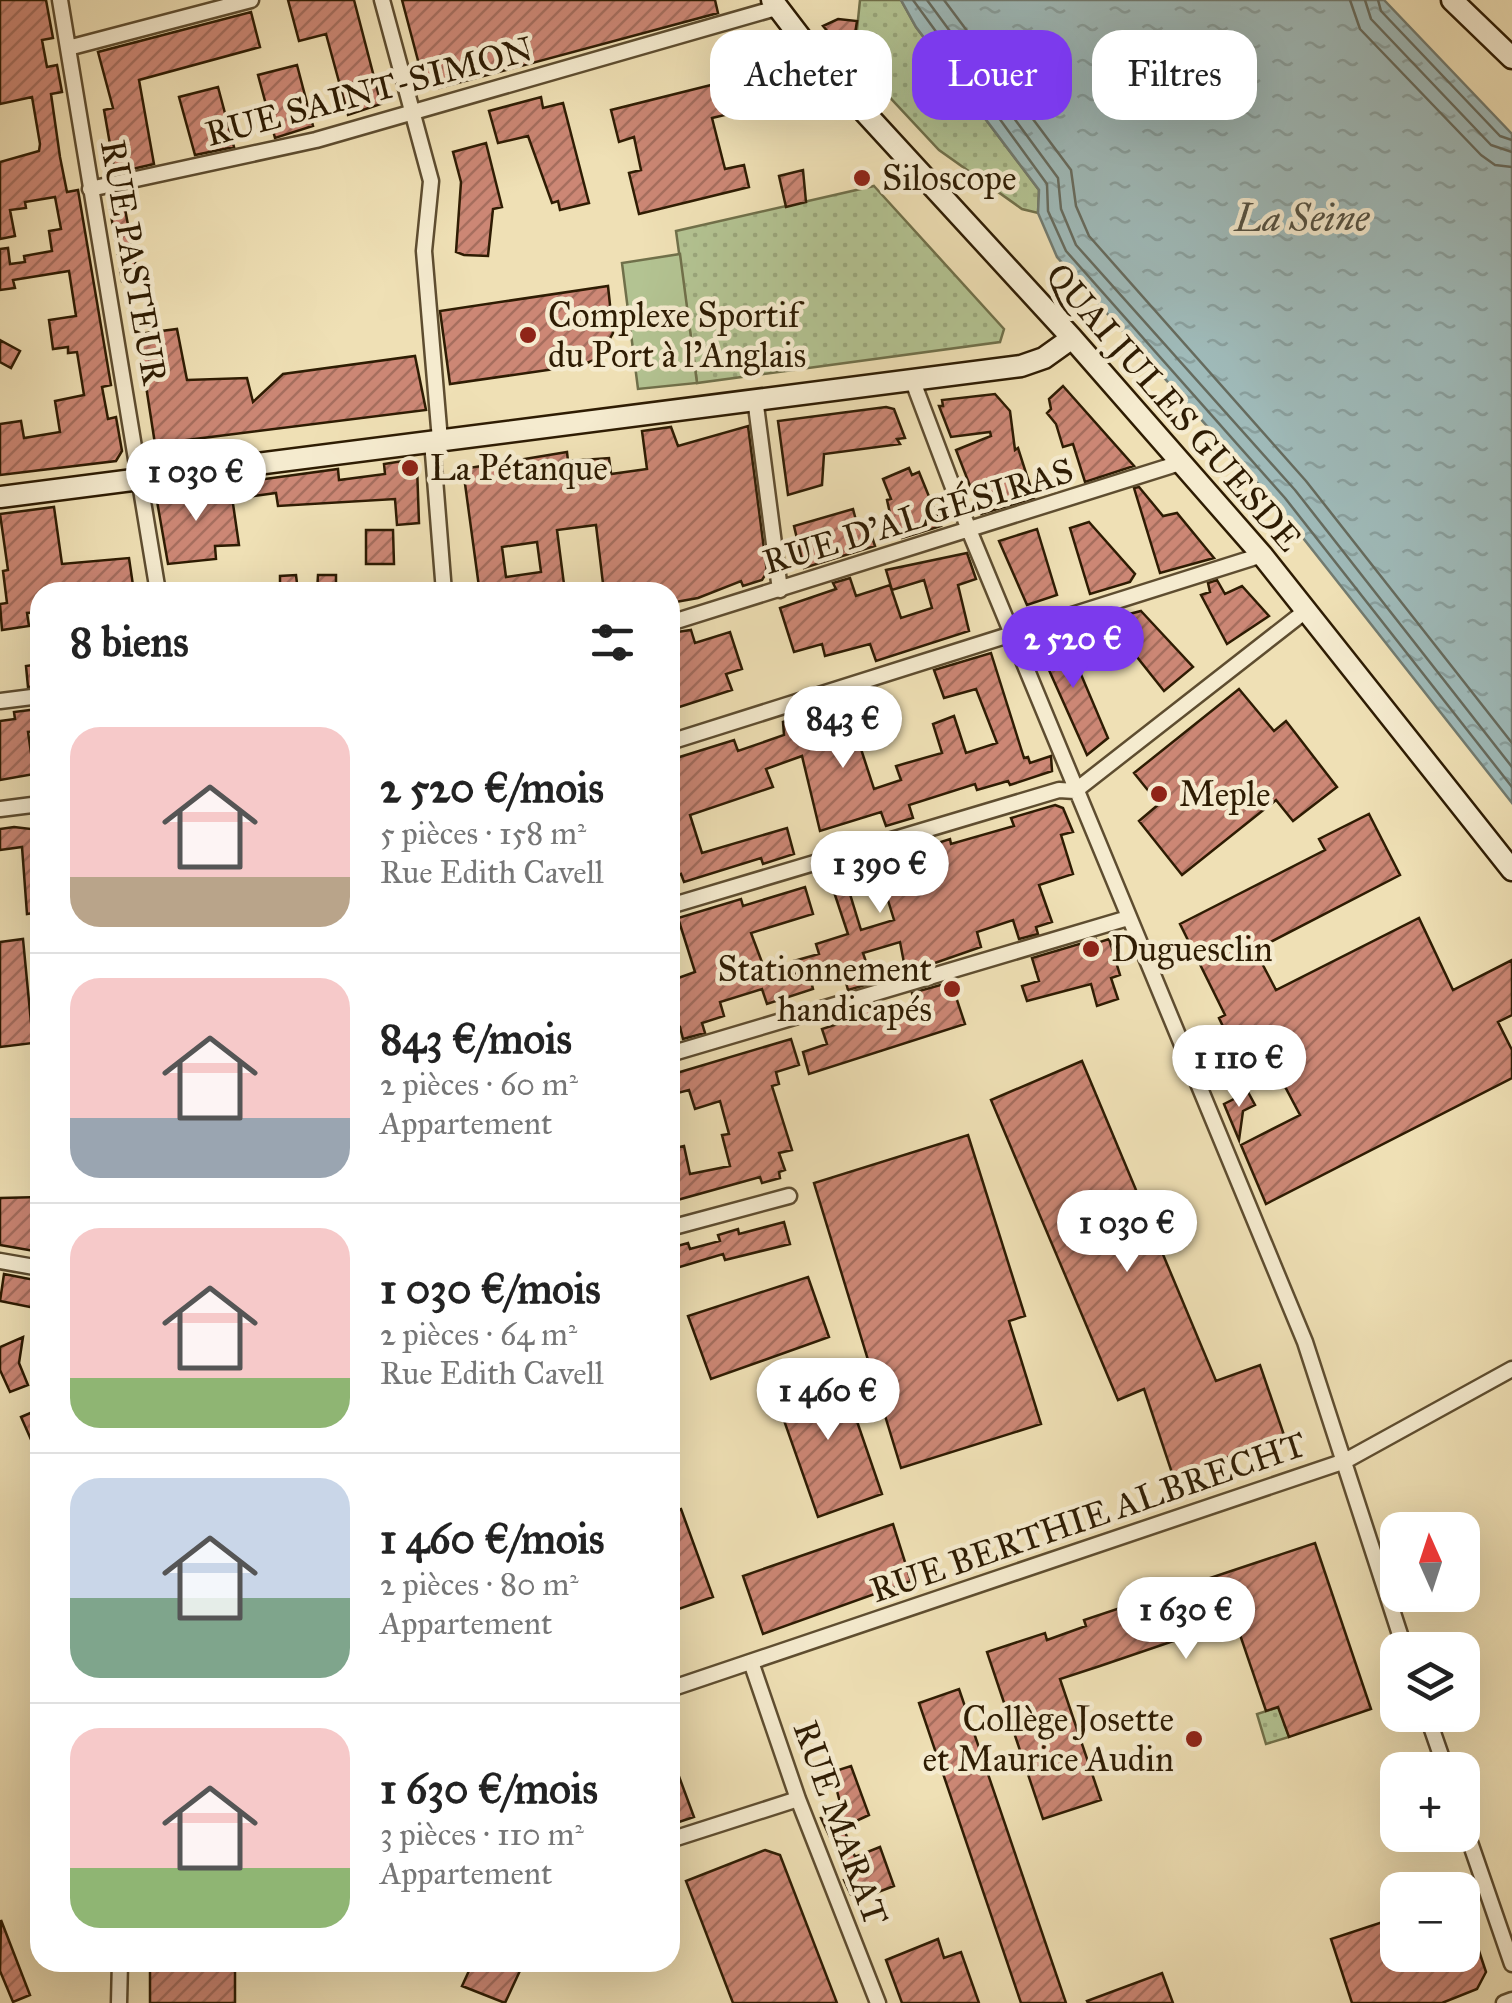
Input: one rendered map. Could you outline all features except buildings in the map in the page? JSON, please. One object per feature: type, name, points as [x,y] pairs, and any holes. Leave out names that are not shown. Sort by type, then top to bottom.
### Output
[{"type":"main road","points":[[1452,0],[1505,51]]},
{"type":"main road","points":[[1466,0],[1505,51]]},
{"type":"main road","name":"QUAI JULES GUESDE","points":[[774,4],[824,68],[1183,462],[1308,609],[1512,870]]},
{"type":"main road","points":[[0,497],[1034,363],[1072,338]]},
{"type":"street","name":"RUE PASTEUR","points":[[60,0],[156,582]]},
{"type":"street","points":[[68,48],[251,0]]},
{"type":"street","points":[[382,0],[431,181],[426,231],[443,582]]},
{"type":"street","name":"RUE SAINT-SIMON","points":[[90,189],[316,140],[412,109],[760,16],[774,4]]},
{"type":"street","points":[[912,379],[968,530],[1305,1342],[1399,1632]]},
{"type":"street","points":[[756,398],[780,590]]},
{"type":"street","name":"RUE D'ALGÉSIRAS","points":[[680,620],[1183,462]]},
{"type":"street","points":[[680,739],[1262,555]]},
{"type":"street","points":[[680,903],[1059,790],[1075,791],[1308,609]]},
{"type":"street","points":[[0,701],[30,697]]},
{"type":"street","points":[[0,809],[30,805]]},
{"type":"street","points":[[680,1051],[1128,918]]},
{"type":"street","points":[[680,1225],[790,1196]]},
{"type":"street","points":[[0,1261],[30,1266]]},
{"type":"street","name":"RUE BERTHIE ALBRECHT","points":[[680,1686],[1346,1461],[1512,1369]]},
{"type":"street","name":"RUE MARAT","points":[[751,1662],[798,1799],[878,2003]]},
{"type":"street","points":[[680,1837],[798,1799]]},
{"type":"street","points":[[1473,1852],[1512,1964]]},
{"type":"street","points":[[119,2003],[120,1972]]},
{"type":"street","points":[[1504,2003],[1512,2000]]},
{"type":"green space","points":[[860,0],[901,0],[918,30],[912,30],[912,120],[986,120],[1039,190],[1038,213],[1022,209],[939,150],[892,100],[892,30],[857,30]]},
{"type":"green space","points":[[874,186],[1004,329],[1000,342],[697,383],[676,231]]},
{"type":"green space","points":[[680,254],[697,383],[638,389],[622,263]]},
{"type":"green space","points":[[1279,1707],[1289,1737],[1266,1744],[1257,1714]]},
{"type":"water","name":"La Seine","points":[[901,0],[1384,0],[1512,134],[1512,803],[1277,505],[1057,257],[1038,213],[1039,190],[986,120],[1072,120],[1072,30],[916,27]]},
{"type":"place","name":"Siloscope","points":[[862,178]]},
{"type":"place","name":"Complexe Sportif du Port à l’Anglais","points":[[528,335]]},
{"type":"place","name":"La Pétanque","points":[[410,468]]},
{"type":"place","name":"Meple","points":[[1159,794]]},
{"type":"place","name":"Duguesclin","points":[[1091,949]]},
{"type":"place","name":"Stationnement handicapés","points":[[952,989]]},
{"type":"place","name":"Collège Josette et Maurice Audin","points":[[1194,1739]]}]
